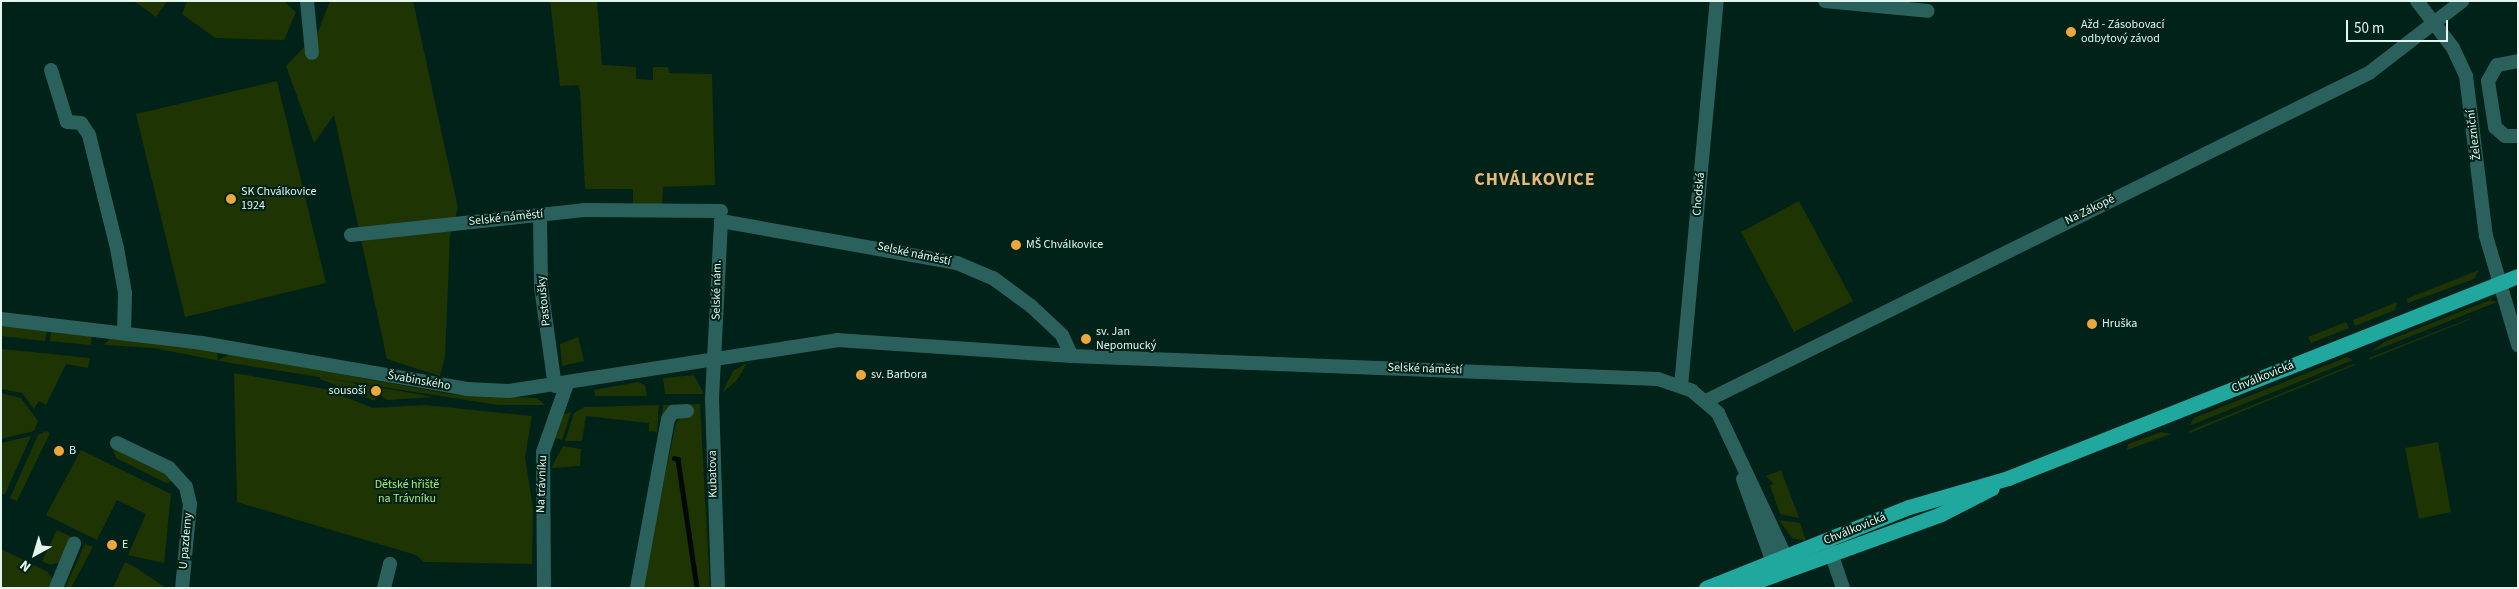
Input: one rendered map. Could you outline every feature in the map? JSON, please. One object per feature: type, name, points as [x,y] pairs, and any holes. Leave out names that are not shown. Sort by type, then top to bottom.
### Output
[{"type":"main road","name":"Chválkovická","points":[[1706,588],[1781,565],[1829,547],[1910,507],[2008,478],[2518,276]]},
{"type":"main road","name":"Chválkovická","points":[[1738,588],[1781,565]]},
{"type":"street","points":[[307,1],[312,52]]},
{"type":"street","name":"Chodská","points":[[1681,386],[1717,1]]},
{"type":"street","points":[[1825,1],[1928,12]]},
{"type":"street","name":"Železniční","points":[[2417,1],[2435,23],[2466,76],[2486,236],[2502,282],[2518,345]]},
{"type":"street","name":"Na Zákopě","points":[[1706,400],[2369,73],[2462,1]]},
{"type":"street","points":[[2518,61],[2497,65],[2488,81],[2495,127],[2505,136],[2518,136]]},
{"type":"street","points":[[51,70],[67,122],[80,123],[89,135],[117,248],[124,293],[124,333]]},
{"type":"street","name":"Selské náměstí","points":[[351,235],[584,210],[721,216],[957,263],[993,278],[1031,306],[1062,335],[1072,356]]},
{"type":"street","name":"Pastoušky","points":[[540,215],[541,287],[561,385]]},
{"type":"street","name":"Selské nám.","points":[[715,360],[721,216]]},
{"type":"street","name":"Švabinského","points":[[1,319],[124,333],[467,388],[509,391],[561,385],[715,360]]},
{"type":"street","name":"Selské náměstí","points":[[715,360],[837,340],[1072,356],[1642,378],[1681,386],[1706,400],[1722,419],[1738,458],[1748,499],[1781,565]]},
{"type":"street","name":"Kubatova","points":[[715,360],[712,399],[718,588]]},
{"type":"street","name":"Na trávníku","points":[[544,588],[543,452],[561,385]]},
{"type":"street","points":[[636,588],[668,419],[673,412],[687,411]]},
{"type":"street","name":"U pazderny","points":[[117,443],[169,468],[186,487],[190,504],[182,588]]},
{"type":"street","points":[[56,588],[74,544]]},
{"type":"street","points":[[1829,547],[1843,588]]},
{"type":"street","points":[[384,588],[390,564]]},
{"type":"green space","points":[[134,1],[167,1],[156,17]]},
{"type":"green space","points":[[187,1],[284,1],[296,12],[284,40],[215,38],[182,14]]},
{"type":"green space","points":[[330,1],[413,1],[458,208],[450,235],[445,358],[440,376],[387,359],[334,115],[314,143],[286,66],[317,34]]},
{"type":"green space","points":[[550,1],[597,1],[602,65],[636,67],[636,79],[653,80],[653,67],[668,67],[669,73],[712,74],[715,185],[663,187],[662,208],[633,209],[633,189],[585,189],[580,91],[578,85],[560,86]]},
{"type":"green space","name":"SK Chválkovice 1924","points":[[277,81],[326,283],[185,317],[136,114]]},
{"type":"green space","points":[[1799,201],[1853,301],[1794,332],[1741,232]]},
{"type":"green space","points":[[2479,270],[2474,279],[2408,303],[2406,299]]},
{"type":"green space","points":[[2490,300],[2497,302],[2371,352],[2384,342]]},
{"type":"green space","points":[[2397,302],[2395,310],[2355,326],[2353,320]]},
{"type":"green space","points":[[2471,319],[2369,360],[2369,358]]},
{"type":"green space","points":[[2346,322],[2349,328],[2311,343],[2308,337]]},
{"type":"green space","points":[[1,326],[47,331],[45,341],[1,336]]},
{"type":"green space","points":[[51,331],[92,335],[91,345],[50,341]]},
{"type":"green space","points":[[578,337],[584,361],[562,366],[560,344]]},
{"type":"green space","points":[[110,338],[217,351],[218,360],[231,354],[449,394],[537,398],[545,405],[498,405],[230,363],[154,348],[104,345]]},
{"type":"green space","points":[[1,349],[90,358],[88,368],[66,364],[46,405],[39,401],[34,409],[22,393],[1,389]]},
{"type":"green space","points":[[2347,357],[2353,360],[2189,426],[2194,418]]},
{"type":"green space","points":[[747,363],[737,380],[722,393],[733,371]]},
{"type":"green space","points":[[2354,364],[2190,433],[2189,431]]},
{"type":"green space","name":"Dětské hřiště na Trávníku","points":[[234,373],[325,389],[373,408],[425,405],[532,416],[525,457],[533,508],[532,564],[424,562],[416,555],[237,502]]},
{"type":"green space","points":[[694,375],[704,394],[665,394],[663,378]]},
{"type":"green space","points":[[320,377],[434,397],[388,400],[376,393],[375,401],[320,379]]},
{"type":"green space","points":[[638,382],[645,385],[647,396],[595,396],[594,390]]},
{"type":"green space","points":[[1,393],[21,398],[38,421],[34,431],[1,439]]},
{"type":"green space","points":[[700,404],[710,588],[641,588],[676,423],[689,408],[666,407],[660,437],[663,405]]},
{"type":"green space","points":[[659,405],[657,432],[649,431],[649,423],[586,416],[582,441],[565,441],[574,413],[584,407]]},
{"type":"green space","points":[[571,412],[562,440],[555,438],[561,415]]},
{"type":"green space","points":[[46,431],[50,433],[17,501],[10,498],[38,435]]},
{"type":"green space","points":[[2161,432],[2171,434],[2127,450],[2128,444]]},
{"type":"green space","points":[[31,436],[5,494],[1,494],[1,443]]},
{"type":"green space","points":[[2438,442],[2451,512],[2419,519],[2405,448]]},
{"type":"green space","points":[[563,446],[581,449],[580,466],[551,468]]},
{"type":"green space","points":[[112,447],[171,476],[173,481],[166,483],[116,458]]},
{"type":"green space","points":[[81,450],[171,494],[164,563],[128,555],[146,514],[117,500],[97,540],[46,515]]},
{"type":"green space","points":[[1781,470],[1799,518],[1780,514],[1770,485],[1774,484],[1766,476]]},
{"type":"green space","points":[[1779,520],[1800,523],[1806,541],[1792,538]]},
{"type":"green space","points":[[57,530],[74,538],[60,562],[50,565],[42,561]]},
{"type":"green space","points":[[85,544],[93,547],[71,588],[65,588]]},
{"type":"green space","points":[[1,549],[48,572],[53,580],[50,588],[1,588]]},
{"type":"green space","points":[[125,562],[135,567],[166,588],[113,588]]},
{"type":"waterway","points":[[674,458],[678,459],[697,588]]},
{"type":"place","name":"Ažd - Zásobovací odbytový závod","points":[[2071,32]]},
{"type":"place","name":"SK Chválkovice 1924","points":[[231,199]]},
{"type":"place","name":"MŠ Chválkovice","points":[[1016,245]]},
{"type":"place","name":"Hruška","points":[[2092,324]]},
{"type":"place","name":"sv. Jan Nepomucký","points":[[1086,339]]},
{"type":"place","name":"sv. Barbora","points":[[861,375]]},
{"type":"place","name":"sousoší","points":[[376,391]]},
{"type":"place","name":"B","points":[[59,451]]},
{"type":"place","name":"E","points":[[112,545]]},
{"type":"district","name":"CHVÁLKOVICE","points":[[1535,180]]}]
